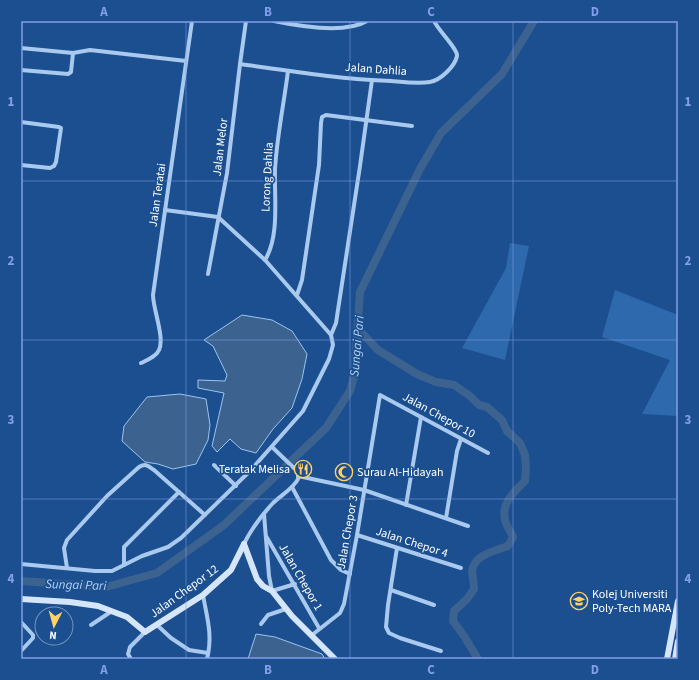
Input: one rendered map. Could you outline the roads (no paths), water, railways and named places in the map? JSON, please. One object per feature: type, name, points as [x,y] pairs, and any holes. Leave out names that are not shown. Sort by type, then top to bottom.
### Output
[{"type":"street","name":"Jalan Teratai","points":[[141,363],[153,357],[159,351],[160,339],[153,295],[192,21]]},
{"type":"street","name":"Jalan Melor","points":[[208,274],[227,172],[246,21]]},
{"type":"street","points":[[274,21],[301,26],[336,28],[355,26],[367,21]]},
{"type":"street","name":"Jalan Dahlia","points":[[240,64],[372,80],[430,82],[445,75],[455,61],[457,55],[457,51],[443,35],[434,21]]},
{"type":"street","points":[[21,48],[73,53],[90,50],[186,61]]},
{"type":"street","points":[[21,70],[70,74],[73,53]]},
{"type":"street","name":"Lorong Dahlia","points":[[265,260],[268,255],[275,228],[275,168],[288,71]]},
{"type":"street","points":[[21,564],[108,572],[116,570],[142,556],[174,544],[236,486],[298,418],[307,405],[331,353],[331,335],[336,323],[372,80]]},
{"type":"street","points":[[296,295],[302,280],[308,241],[319,165],[322,117],[326,115],[412,126]]},
{"type":"street","points":[[21,122],[60,128],[56,162],[54,166],[50,168],[21,165]]},
{"type":"street","points":[[165,210],[218,217],[265,260],[331,335]]},
{"type":"street","name":"Jalan Chepor 10","points":[[380,395],[421,416],[488,454]]},
{"type":"street","name":"Jalan Chepor 3","points":[[312,635],[342,611],[357,535],[380,395]]},
{"type":"street","points":[[406,505],[421,416]]},
{"type":"street","points":[[446,518],[457,451],[461,440]]},
{"type":"street","points":[[272,448],[296,470],[298,476],[292,487],[273,503],[264,514],[251,531],[244,544],[257,579],[272,591],[286,609],[335,659]]},
{"type":"street","points":[[67,568],[64,548],[67,540],[108,496],[143,464],[147,465],[180,492],[205,515]]},
{"type":"street","points":[[214,465],[236,486]]},
{"type":"street","points":[[298,476],[364,490],[468,526]]},
{"type":"street","points":[[292,487],[331,560],[341,570],[350,574]]},
{"type":"street","points":[[124,566],[124,547],[180,492]]},
{"type":"street","name":"Jalan Chepor 1","points":[[264,514],[268,576],[272,591]]},
{"type":"street","name":"Jalan Chepor 4","points":[[357,535],[461,568]]},
{"type":"street","name":"Jalan Chepor 1","points":[[266,536],[320,628]]},
{"type":"street","name":"Jalan Chepor 12","points":[[145,632],[203,595],[231,570],[244,544]]},
{"type":"street","points":[[397,548],[386,627],[389,633],[400,638],[441,651]]},
{"type":"street","points":[[272,591],[295,584]]},
{"type":"street","points":[[391,590],[434,605]]},
{"type":"street","points":[[203,595],[210,636],[207,659]]},
{"type":"street","points":[[21,599],[83,603],[98,606],[130,618],[145,632],[130,647],[128,654],[131,659]]},
{"type":"street","points":[[667,659],[676,626],[678,601]]},
{"type":"street","points":[[261,624],[268,615],[286,609]]},
{"type":"street","points":[[92,624],[112,611]]},
{"type":"street","points":[[21,622],[32,632],[33,636],[21,651]]},
{"type":"street","points":[[157,625],[171,638],[189,650],[208,653]]},
{"type":"street","points":[[675,659],[678,641]]},
{"type":"waterway","name":"Sungai Pari","points":[[21,581],[106,587],[157,573],[224,525],[326,428],[350,391],[354,377],[360,292],[420,169],[441,133],[502,74],[534,21]]},
{"type":"waterway","points":[[358,326],[361,332],[378,350],[417,374],[436,382],[454,385],[470,396],[479,405],[487,407],[502,420],[507,431],[520,443],[525,455],[525,481],[509,498],[504,514],[513,537],[508,546],[491,552],[476,562],[472,573],[474,589],[467,599],[454,611],[453,621],[478,659]]},
{"type":"place","name":"Teratak Melisa","points":[[303,469]]},
{"type":"place","name":"Surau Al-Hidayah","points":[[344,472]]},
{"type":"place","name":"Kolej Universiti Poly-Tech MARA","points":[[579,601]]}]
